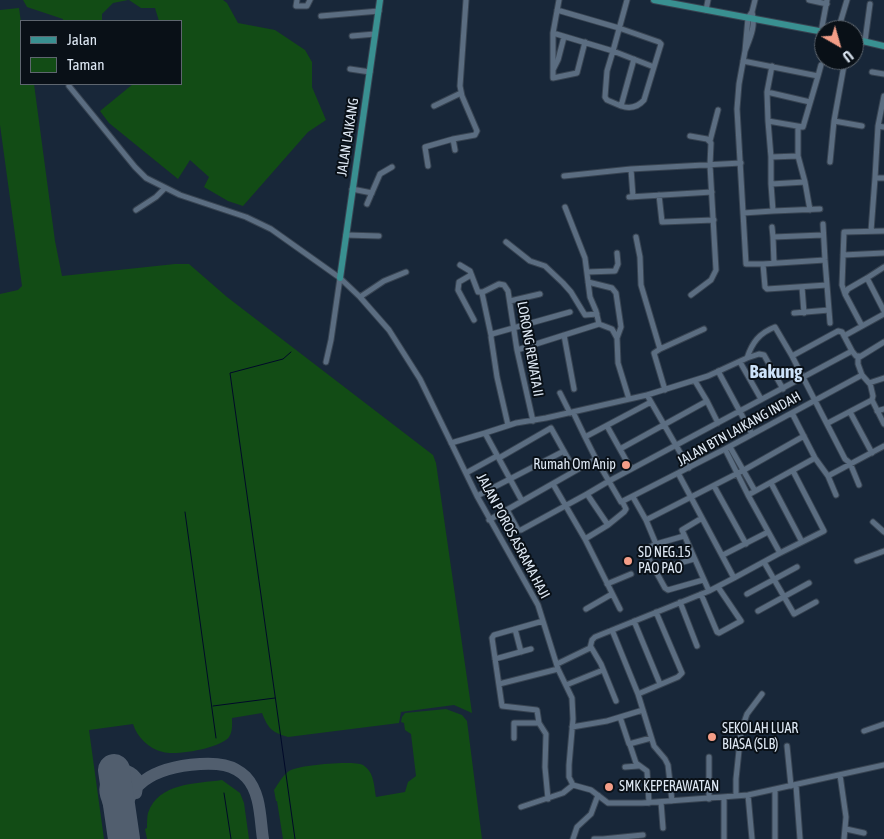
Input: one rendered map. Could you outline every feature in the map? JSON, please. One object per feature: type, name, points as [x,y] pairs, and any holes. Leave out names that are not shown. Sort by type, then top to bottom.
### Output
[{"type":"main road","name":"JALAN LAIKANG","points":[[340,278],[380,0]]},
{"type":"main road","points":[[654,0],[751,16],[814,30]]},
{"type":"main road","points":[[865,41],[884,46]]},
{"type":"street","points":[[297,0],[296,6],[308,6],[310,0]]},
{"type":"street","points":[[428,166],[425,147],[476,133],[461,93],[460,62],[466,0]]},
{"type":"street","points":[[559,0],[553,33],[552,77],[555,79],[577,73],[585,42]]},
{"type":"street","points":[[556,10],[619,28],[661,43],[644,102],[629,108],[607,100],[605,97],[607,71],[613,51],[619,28],[627,0]]},
{"type":"street","points":[[706,10],[708,0]]},
{"type":"street","points":[[755,0],[751,16],[752,33],[745,51],[737,94],[746,264],[824,260]]},
{"type":"street","points":[[809,0],[827,2],[824,20]]},
{"type":"street","points":[[841,20],[847,0]]},
{"type":"street","points":[[865,41],[870,4]]},
{"type":"street","points":[[321,16],[379,11]]},
{"type":"street","points":[[553,33],[613,51],[654,67]]},
{"type":"street","points":[[352,36],[375,34]]},
{"type":"street","points":[[553,70],[558,60],[564,37]]},
{"type":"street","points":[[621,106],[634,59]]},
{"type":"street","points":[[743,61],[818,76]]},
{"type":"street","points":[[772,66],[767,92],[773,211]]},
{"type":"street","points":[[350,69],[370,72]]},
{"type":"street","points":[[768,121],[802,128],[820,70]]},
{"type":"street","points":[[830,162],[834,121],[843,70]]},
{"type":"street","points":[[872,72],[884,74]]},
{"type":"street","name":"JALAN POROS ASRAMA HAJI","points":[[69,86],[138,171],[146,178],[196,201],[259,222],[340,278],[385,325],[413,366],[432,400],[477,496],[506,552],[530,590],[543,621],[558,666],[572,696],[569,777],[573,785]]},
{"type":"street","points":[[767,92],[810,102]]},
{"type":"street","points":[[434,106],[461,93]]},
{"type":"street","points":[[871,231],[877,153],[884,99]]},
{"type":"street","points":[[691,294],[711,280],[716,272],[710,140],[718,110]]},
{"type":"street","points":[[834,121],[862,126]]},
{"type":"street","points":[[798,127],[798,156],[810,210]]},
{"type":"street","points":[[690,136],[710,140]]},
{"type":"street","points":[[453,139],[455,150]]},
{"type":"street","points":[[877,153],[884,153]]},
{"type":"street","points":[[770,157],[798,156]]},
{"type":"street","points":[[564,176],[630,169],[741,163]]},
{"type":"street","points":[[367,204],[380,174],[392,167]]},
{"type":"street","points":[[630,169],[631,197],[712,192]]},
{"type":"street","points":[[875,178],[884,178]]},
{"type":"street","points":[[771,184],[805,182]]},
{"type":"street","points":[[136,210],[156,197],[165,188]]},
{"type":"street","points":[[352,189],[372,193]]},
{"type":"street","points":[[659,195],[662,222],[714,220]]},
{"type":"street","points":[[565,207],[584,254],[590,296],[599,324]]},
{"type":"street","points":[[743,213],[820,209]]},
{"type":"street","points":[[823,224],[824,260],[830,322]]},
{"type":"street","points":[[772,226],[774,263]]},
{"type":"street","points":[[862,326],[842,285],[844,232],[884,231]]},
{"type":"street","points":[[346,234],[379,236]]},
{"type":"street","points":[[773,237],[823,235]]},
{"type":"street","points":[[636,237],[640,257],[641,284],[660,349]]},
{"type":"street","points":[[506,242],[530,261],[545,266],[571,292],[585,315],[597,314]]},
{"type":"street","points":[[588,272],[615,271],[618,264],[617,252]]},
{"type":"street","points":[[843,255],[884,253]]},
{"type":"street","points":[[763,264],[765,287],[768,289],[827,285]]},
{"type":"street","points":[[460,265],[468,270],[477,290],[482,293],[492,335],[497,377],[508,425]]},
{"type":"street","points":[[845,294],[848,289],[884,267]]},
{"type":"street","points":[[360,297],[384,281],[406,272]]},
{"type":"street","points":[[471,275],[460,282],[458,290],[474,320]]},
{"type":"street","points":[[326,362],[340,278]]},
{"type":"street","points":[[844,336],[884,313],[881,300],[866,278]]},
{"type":"street","points":[[588,282],[612,288],[616,293],[621,327],[617,338],[618,363],[629,399]]},
{"type":"street","name":"LORONG REWATA II","points":[[482,293],[497,284],[502,284],[508,291],[517,350],[533,421]]},
{"type":"street","points":[[802,287],[804,312]]},
{"type":"street","points":[[510,301],[540,294]]},
{"type":"street","points":[[794,314],[829,310]]},
{"type":"street","points":[[492,335],[495,332],[570,312]]},
{"type":"street","points":[[517,350],[599,324],[612,329],[617,338]]},
{"type":"street","points":[[747,358],[750,348],[759,335],[775,327],[816,400],[845,459],[850,463],[859,485]]},
{"type":"street","points":[[665,390],[654,354],[660,349],[704,329]]},
{"type":"street","points":[[792,356],[837,331],[842,332],[852,351],[856,356],[859,356]]},
{"type":"street","points":[[564,336],[574,388]]},
{"type":"street","points":[[884,342],[859,356],[857,362],[862,375],[870,383],[874,396],[872,400],[884,424]]},
{"type":"street","points":[[507,510],[519,530],[852,351]]},
{"type":"street","points":[[451,443],[508,425],[571,413],[665,390],[695,381],[759,354],[764,355],[782,388]]},
{"type":"street","points":[[740,362],[761,399]]},
{"type":"street","points":[[718,371],[752,434]]},
{"type":"street","name":"JALAN BTN LAIKANG INDAH","points":[[734,578],[678,473],[862,375]]},
{"type":"street","points":[[870,383],[884,378]]},
{"type":"street","points":[[695,381],[718,423]]},
{"type":"street","points":[[560,393],[620,501],[623,502],[625,511],[608,525],[585,539]]},
{"type":"street","points":[[647,395],[689,468]]},
{"type":"street","points":[[828,423],[872,400]]},
{"type":"street","points":[[620,449],[707,401]]},
{"type":"street","points":[[585,437],[651,402]]},
{"type":"street","points":[[877,411],[884,408]]},
{"type":"street","points":[[850,412],[872,453]]},
{"type":"street","points":[[792,413],[815,458],[828,476],[836,495]]},
{"type":"street","points":[[546,418],[575,471]]},
{"type":"street","points":[[607,426],[631,470]]},
{"type":"street","points":[[466,473],[551,428]]},
{"type":"street","points":[[485,433],[522,501]]},
{"type":"street","points":[[646,520],[714,486],[804,436]]},
{"type":"street","points":[[828,476],[884,446]]},
{"type":"street","points":[[728,448],[744,470],[755,491]]},
{"type":"street","points":[[728,448],[737,473],[780,553]]},
{"type":"street","points":[[477,496],[564,451]]},
{"type":"street","points":[[748,495],[815,458]]},
{"type":"street","points":[[490,520],[596,459]]},
{"type":"street","points":[[616,702],[591,647],[592,638],[718,587],[824,530],[793,471]]},
{"type":"street","points":[[623,502],[678,473]]},
{"type":"street","points":[[771,482],[802,542]]},
{"type":"street","points":[[553,484],[567,505],[620,609]]},
{"type":"street","points":[[714,486],[746,544]]},
{"type":"street","points":[[587,494],[608,525]]},
{"type":"street","points":[[633,497],[646,520],[656,544]]},
{"type":"street","points":[[702,518],[682,529],[708,591]]},
{"type":"street","points":[[873,522],[884,532]]},
{"type":"street","points":[[723,555],[768,532]]},
{"type":"street","points":[[684,536],[644,549],[665,588],[668,590],[703,580]]},
{"type":"street","points":[[857,561],[884,551]]},
{"type":"street","points":[[655,570],[694,559]]},
{"type":"street","points":[[764,562],[794,614],[816,602]]},
{"type":"street","points":[[747,594],[797,568]]},
{"type":"street","points":[[607,584],[630,574]]},
{"type":"street","points":[[758,611],[809,582]]},
{"type":"street","points":[[701,594],[719,633],[741,620],[718,587]]},
{"type":"street","points":[[586,609],[612,594]]},
{"type":"street","points":[[680,602],[696,646]]},
{"type":"street","points":[[638,694],[682,673],[656,612]]},
{"type":"street","points":[[634,620],[660,684]]},
{"type":"street","points":[[543,621],[492,636],[502,706],[537,710],[539,723],[546,734],[545,767],[548,799]]},
{"type":"street","points":[[515,629],[521,652]]},
{"type":"street","points":[[612,630],[638,694],[655,749],[668,765],[672,801]]},
{"type":"street","points":[[499,684],[558,666],[591,647]]},
{"type":"street","points":[[495,659],[531,649]]},
{"type":"street","points":[[566,684],[603,670]]},
{"type":"street","points":[[736,796],[741,731],[747,714],[762,694]]},
{"type":"street","points":[[572,727],[620,717],[642,710]]},
{"type":"street","points":[[620,717],[635,762],[647,771],[649,803]]},
{"type":"street","points":[[514,738],[514,722],[539,723]]},
{"type":"street","points":[[864,731],[884,724]]},
{"type":"street","points":[[630,745],[651,738]]},
{"type":"street","points":[[787,746],[794,785],[800,839]]},
{"type":"street","points":[[709,757],[709,799]]},
{"type":"street","points":[[520,807],[563,793],[573,785],[591,790],[604,801],[611,804],[649,803],[748,795],[884,765]]},
{"type":"street","points":[[626,767],[638,766]]},
{"type":"street","points":[[840,775],[845,801],[846,830],[844,839]]},
{"type":"street","points":[[775,790],[775,839]]},
{"type":"street","points":[[748,795],[752,839]]},
{"type":"street","points":[[573,839],[577,827],[591,814],[598,796]]},
{"type":"street","points":[[724,798],[724,839]]},
{"type":"street","points":[[661,802],[664,828]]},
{"type":"street","points":[[846,830],[864,833]]},
{"type":"street","points":[[594,839],[643,835]]},
{"type":"green space","points":[[23,0],[128,0],[113,3],[102,14],[102,20],[63,20],[27,7]]},
{"type":"green space","points":[[129,0],[223,0],[227,3],[238,23],[275,30],[305,50],[312,62],[312,87],[326,120],[308,132],[243,206],[228,201],[204,187],[209,177],[190,160],[178,179],[109,123],[100,111],[132,85],[182,85],[182,20],[159,20],[155,8],[141,8]]},
{"type":"green space","points":[[19,8],[21,20],[20,85],[34,85],[55,241],[62,276],[189,264],[227,297],[433,455],[436,463],[472,713],[454,705],[401,712],[399,723],[288,737],[271,729],[262,713],[232,718],[232,730],[229,737],[217,745],[178,753],[163,752],[148,745],[137,733],[133,724],[89,730],[104,839],[0,839],[0,294],[18,290],[22,286],[0,125],[0,10]]},
{"type":"green space","points":[[446,709],[462,715],[467,721],[482,839],[283,839],[274,790],[289,771],[314,765],[338,763],[363,765],[367,768],[373,779],[376,797],[405,792],[408,782],[416,776],[411,734],[405,730],[404,723],[401,722],[402,717],[405,713]]},
{"type":"green space","points":[[222,780],[240,793],[244,803],[249,839],[147,839],[145,829],[147,828],[148,813],[153,803],[161,795],[179,786]]},
{"type":"waterway","points":[[291,352],[283,359],[230,373],[295,839]]},
{"type":"waterway","points":[[185,512],[216,738]]},
{"type":"waterway","points":[[213,706],[275,698]]},
{"type":"waterway","points":[[224,793],[231,839]]},
{"type":"taxiway","points":[[123,833],[124,816],[128,801],[144,780],[169,769],[213,764],[236,769],[251,783],[259,806],[263,839]]},
{"type":"taxiway","points":[[119,834],[106,795],[105,787],[107,781],[116,772],[121,770],[127,771],[138,781],[136,793]]},
{"type":"runway","points":[[114,770],[124,839]]},
{"type":"place","name":"Rumah Om Anip","points":[[626,465]]},
{"type":"place","name":"SD NEG.15 PAO PAO","points":[[628,561]]},
{"type":"place","name":"SEKOLAH LUAR BIASA (SLB)","points":[[712,737]]},
{"type":"place","name":"SMK KEPERAWATAN","points":[[609,787]]},
{"type":"district","name":"Bakung","points":[[776,372]]}]
